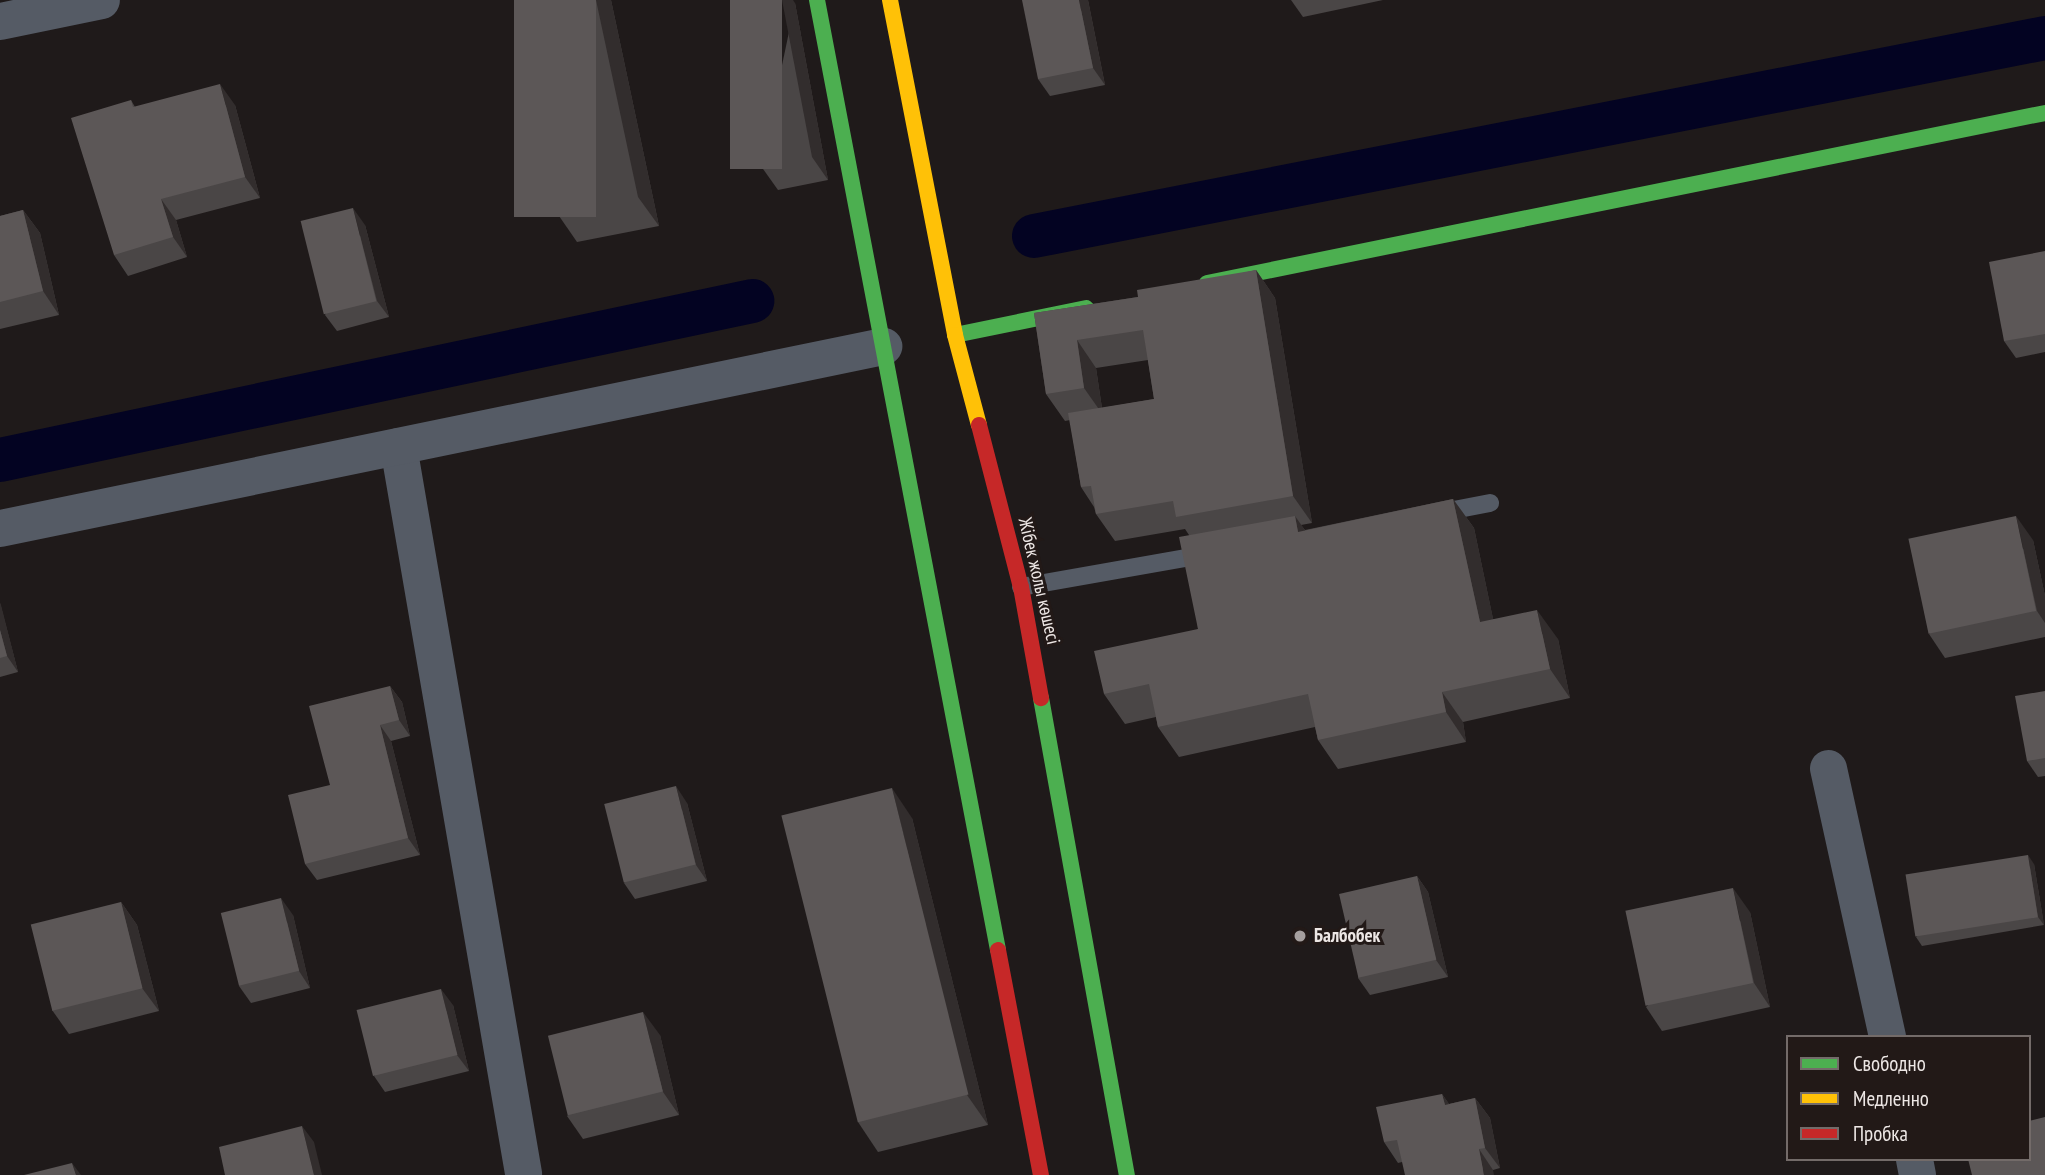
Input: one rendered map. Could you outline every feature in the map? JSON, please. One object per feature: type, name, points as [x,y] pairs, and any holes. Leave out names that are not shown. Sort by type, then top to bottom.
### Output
[{"type":"main road","points":[[817,0],[1041,1175]]},
{"type":"main road","name":"Жібек жолы көшесі","points":[[890,0],[955,335],[1021,587],[1127,1175]]},
{"type":"main road","points":[[1196,286],[2045,113]]},
{"type":"main road","points":[[955,335],[1101,305]]},
{"type":"street","points":[[0,21],[101,0]]},
{"type":"street","points":[[0,528],[883,346]]},
{"type":"street","points":[[398,446],[523,1173]]},
{"type":"street","points":[[1828,768],[1887,1035]]},
{"type":"lane","points":[[1423,515],[1490,503]]},
{"type":"lane","points":[[1021,587],[1222,551]]},
{"type":"building","points":[[514,0],[596,0],[596,217],[514,217]]},
{"type":"building","points":[[730,0],[782,0],[782,169],[730,169]]},
{"type":"building","points":[[1022,0],[1079,0],[1093,68],[1038,79]]},
{"type":"building","points":[[220,84],[245,177],[161,199],[173,237],[114,255],[71,118],[131,100],[133,107]]},
{"type":"building","points":[[353,208],[376,301],[324,314],[301,221]]},
{"type":"building","points":[[23,210],[43,291],[0,302],[0,216]]},
{"type":"building","points":[[2045,251],[2045,334],[2004,341],[1989,262]]},
{"type":"building","points":[[1256,270],[1293,496],[1176,517],[1173,501],[1096,514],[1091,486],[1081,487],[1068,413],[1154,399],[1143,330],[1077,340],[1084,388],[1046,394],[1034,313],[1138,297],[1137,290]]},
{"type":"building","points":[[1453,499],[1480,622],[1537,610],[1550,669],[1442,692],[1446,712],[1318,740],[1308,694],[1158,727],[1149,684],[1104,694],[1094,651],[1198,629],[1179,537],[1295,516],[1298,532]]},
{"type":"building","points":[[2016,516],[2036,611],[1929,634],[1908,539]]},
{"type":"building","points":[[0,630],[7,656],[0,658]]},
{"type":"building","points":[[390,686],[399,720],[380,725],[408,838],[305,864],[288,795],[330,785],[309,706]]},
{"type":"building","points":[[2045,691],[2045,758],[2027,761],[2015,696]]},
{"type":"building","points":[[676,786],[696,865],[624,882],[604,804]]},
{"type":"building","points":[[892,788],[968,1095],[858,1122],[781,816]]},
{"type":"building","points":[[2028,855],[2038,917],[1915,937],[1906,874]]},
{"type":"building","points":[[1417,876],[1436,960],[1358,978],[1339,894]]},
{"type":"building","points":[[1733,888],[1753,983],[1646,1006],[1625,911]]},
{"type":"building","points":[[281,898],[299,971],[239,986],[221,913]]},
{"type":"building","points":[[121,902],[143,988],[52,1011],[31,924]]},
{"type":"building","points":[[441,989],[457,1055],[373,1076],[357,1010]]},
{"type":"building","points":[[643,1012],[663,1092],[568,1115],[548,1036]]},
{"type":"building","points":[[1442,1094],[1445,1105],[1475,1098],[1485,1148],[1479,1149],[1484,1175],[1405,1175],[1397,1140],[1384,1142],[1376,1107]]},
{"type":"building","points":[[2045,1117],[2045,1175],[1972,1175],[1968,1161],[2031,1161],[2031,1120]]},
{"type":"building","points":[[302,1126],[314,1175],[225,1175],[219,1147]]},
{"type":"building","points":[[72,1163],[76,1175],[24,1175]]},
{"type":"waterway","points":[[1034,236],[2045,38]]},
{"type":"waterway","points":[[0,460],[752,301]]},
{"type":"traffic: fast","points":[[817,0],[998,950]]},
{"type":"traffic: fast","points":[[1207,283],[2045,113]]},
{"type":"traffic: fast","points":[[955,335],[1086,308]]},
{"type":"traffic: fast","points":[[1041,698],[1127,1175]]},
{"type":"traffic: slow","points":[[890,0],[955,335],[979,425]]},
{"type":"traffic: jam","points":[[979,425],[1021,587],[1041,698]]},
{"type":"traffic: jam","points":[[998,950],[1041,1175]]},
{"type":"place","name":"Балбобек","points":[[1300,936]]}]
